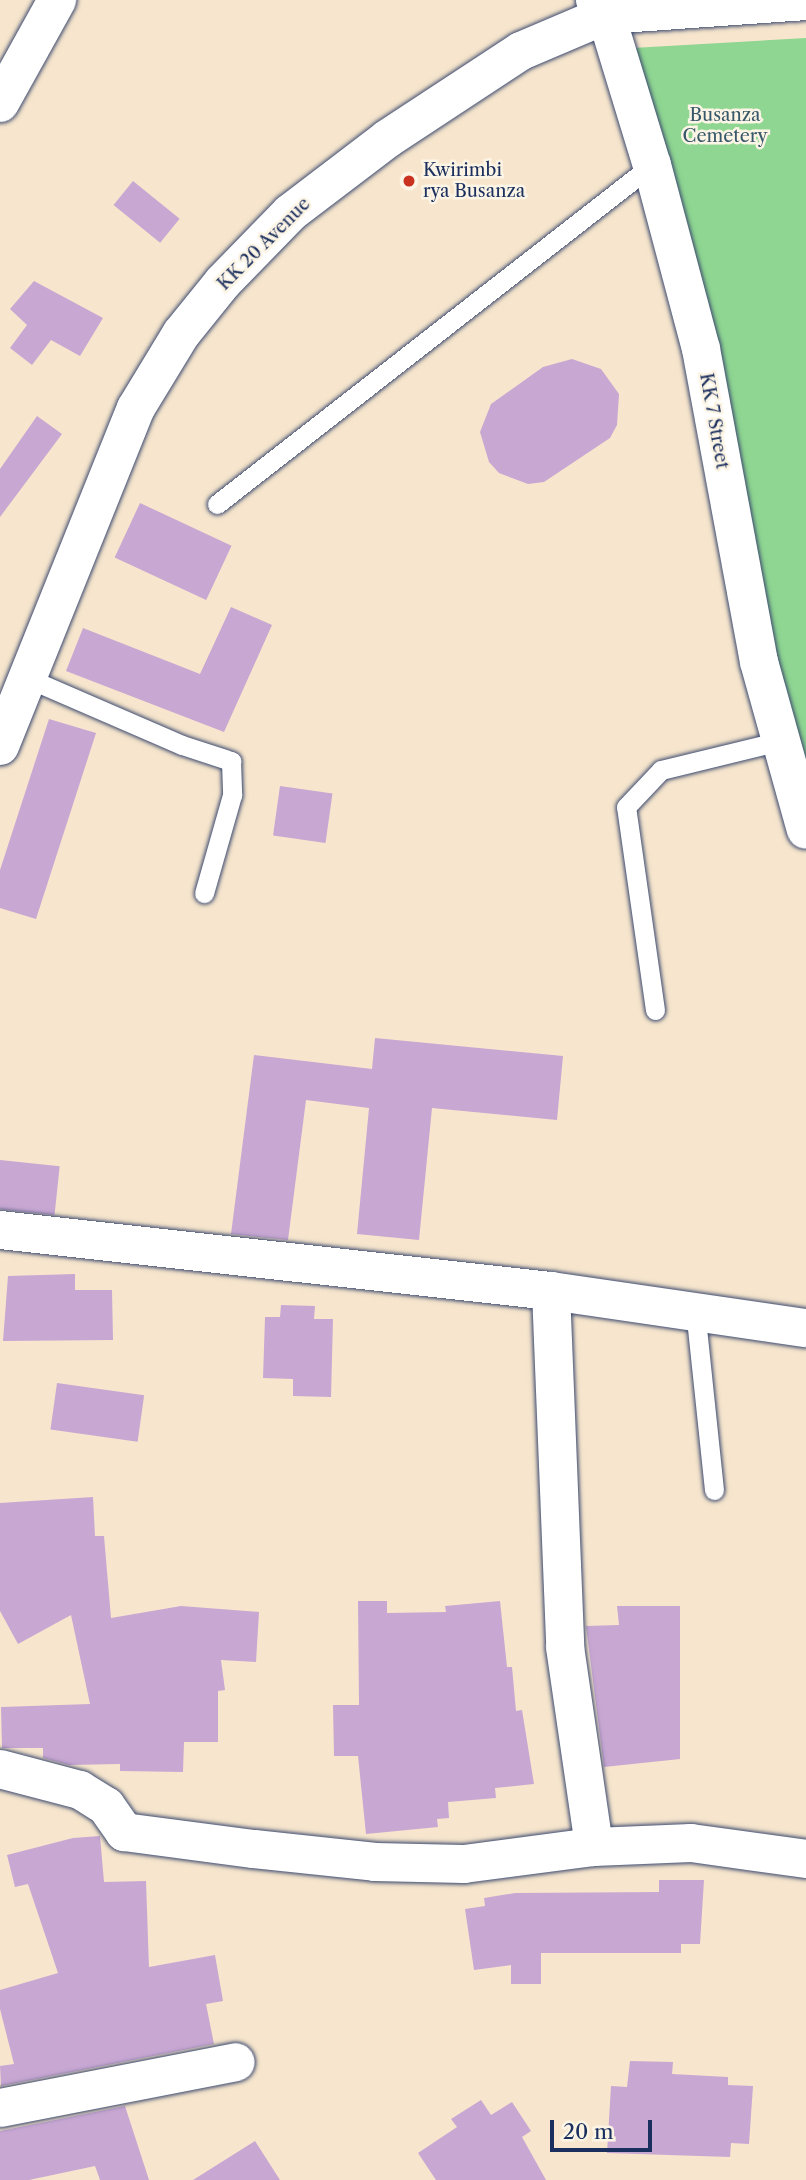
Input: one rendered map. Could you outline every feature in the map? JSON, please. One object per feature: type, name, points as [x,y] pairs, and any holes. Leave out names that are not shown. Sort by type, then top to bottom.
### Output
[{"type":"street","points":[[0,103],[57,0]]},
{"type":"street","name":"KK 20 Avenue","points":[[0,746],[25,677],[136,408],[181,334],[223,282],[290,213],[387,139],[521,51],[600,8],[806,1]]},
{"type":"street","name":"KK 7 Street","points":[[600,8],[652,166],[701,349],[759,662],[806,830]]},
{"type":"street","points":[[0,1230],[551,1291],[695,1309],[806,1328]]},
{"type":"street","points":[[551,1291],[565,1647],[594,1847]]},
{"type":"street","points":[[0,1769],[80,1790],[106,1806],[124,1832],[254,1849],[375,1862],[464,1864],[594,1847],[691,1843],[806,1859]]},
{"type":"street","points":[[0,2108],[236,2062]]},
{"type":"lane","points":[[217,504],[652,166]]},
{"type":"lane","points":[[25,677],[182,745],[231,761],[232,795],[204,893]]},
{"type":"lane","points":[[655,1010],[626,807],[661,770],[780,741]]},
{"type":"lane","points":[[695,1309],[714,1490]]},
{"type":"green space","name":"Busanza Cemetery","points":[[806,38],[806,770],[615,49]]},
{"type":"building","points":[[133,181],[180,219],[160,243],[113,205]]},
{"type":"building","points":[[34,281],[103,318],[80,356],[51,340],[32,365],[10,348],[27,325],[10,309]]},
{"type":"building","points":[[572,359],[601,369],[619,394],[617,425],[610,438],[544,482],[528,484],[499,473],[489,462],[480,432],[491,404],[543,367]]},
{"type":"building","points":[[37,416],[62,434],[0,517],[0,469]]},
{"type":"building","points":[[140,503],[232,546],[206,600],[115,557]]},
{"type":"building","points":[[231,607],[272,625],[224,732],[66,671],[83,628],[200,674]]},
{"type":"building","points":[[49,719],[96,733],[36,919],[0,908],[0,870]]},
{"type":"building","points":[[280,786],[332,793],[326,843],[273,836]]},
{"type":"building","points":[[375,1038],[563,1056],[557,1120],[432,1108],[419,1240],[357,1234],[369,1108],[306,1100],[288,1240],[231,1234],[254,1055],[372,1069]]},
{"type":"building","points":[[0,1160],[60,1166],[55,1215],[0,1209]]},
{"type":"building","points":[[75,1274],[75,1290],[112,1290],[113,1340],[3,1341],[8,1276]]},
{"type":"building","points":[[281,1305],[315,1306],[314,1319],[333,1319],[331,1397],[293,1396],[293,1379],[263,1378],[265,1317],[280,1317]]},
{"type":"building","points":[[57,1383],[144,1395],[138,1442],[50,1430]]},
{"type":"building","points":[[93,1497],[95,1536],[104,1536],[111,1618],[181,1606],[259,1612],[256,1662],[221,1660],[225,1690],[218,1691],[218,1742],[184,1742],[183,1772],[120,1771],[120,1764],[69,1765],[43,1758],[43,1748],[2,1748],[1,1707],[90,1704],[71,1615],[18,1644],[0,1611],[0,1503]]},
{"type":"building","points":[[358,1601],[387,1601],[387,1613],[446,1612],[445,1606],[500,1601],[507,1667],[512,1667],[516,1711],[522,1710],[534,1784],[495,1788],[496,1798],[448,1802],[449,1818],[437,1819],[438,1827],[366,1834],[358,1756],[334,1756],[333,1705],[359,1705]]},
{"type":"building","points":[[617,1606],[680,1606],[680,1759],[604,1767],[586,1626],[619,1625]]},
{"type":"building","points":[[100,1836],[104,1882],[146,1881],[149,1967],[215,1955],[223,2001],[206,2004],[214,2044],[1,2086],[0,2066],[14,2064],[0,2009],[0,1990],[58,1973],[28,1884],[15,1887],[7,1855],[73,1838]]},
{"type":"building","points":[[659,1880],[704,1880],[700,1944],[681,1944],[681,1953],[541,1953],[541,1984],[511,1984],[511,1965],[474,1970],[465,1909],[485,1906],[484,1898],[515,1893],[659,1892]]},
{"type":"building","points":[[630,2061],[673,2062],[672,2074],[728,2077],[728,2085],[753,2086],[749,2144],[731,2143],[730,2157],[607,2153],[611,2086],[627,2087]]},
{"type":"building","points":[[481,2100],[491,2115],[512,2102],[531,2131],[522,2137],[546,2180],[436,2180],[418,2153],[457,2127],[451,2119]]},
{"type":"building","points":[[125,2106],[149,2180],[100,2180],[95,2166],[29,2180],[0,2180],[0,2131]]},
{"type":"building","points":[[255,2141],[280,2180],[193,2180]]},
{"type":"place","name":"Kwirimbi rya Busanza","points":[[409,181]]}]
